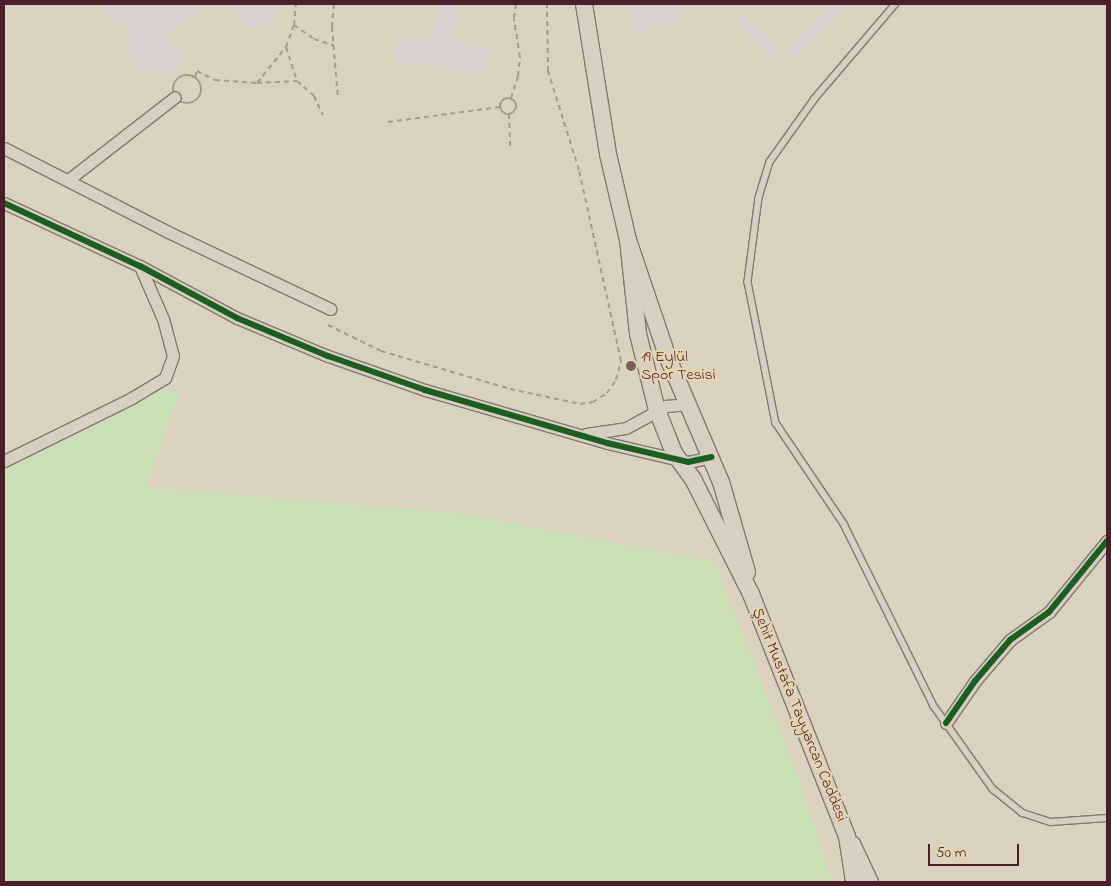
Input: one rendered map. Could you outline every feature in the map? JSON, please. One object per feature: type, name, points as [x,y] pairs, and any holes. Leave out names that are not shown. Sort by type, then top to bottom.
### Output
[{"type":"main road","name":"Şehit Mustafa Tayyarcan Caddesi","points":[[584,4],[608,154],[628,240],[668,358],[711,457],[734,524],[751,594]]},
{"type":"main road","name":"Şehit Mustafa Tayyarcan Caddesi","points":[[628,240],[638,334],[657,410],[678,460],[694,481],[751,594],[847,836],[870,882]]},
{"type":"main road","name":"Şehit Mustafa Tayyarcan Caddesi","points":[[847,836],[854,882]]},
{"type":"street","points":[[68,180],[175,97]]},
{"type":"street","points":[[4,148],[330,309]]},
{"type":"street","points":[[4,203],[140,266],[237,318],[328,356],[425,390],[579,434],[678,460],[699,462],[711,457]]},
{"type":"street","points":[[4,461],[130,399],[165,378],[173,356],[163,318],[140,266]]},
{"type":"street","points":[[579,434],[626,428],[657,410],[674,404],[689,404]]},
{"type":"street","points":[[946,723],[975,681],[1010,640],[1049,612],[1107,541]]},
{"type":"lane","points":[[896,4],[815,99],[770,162],[759,198],[748,282],[776,423],[844,524],[934,706],[993,789],[1023,813],[1051,822],[1107,818]]},
{"type":"path","points":[[257,83],[286,48],[294,25],[296,4]]},
{"type":"path","points":[[334,4],[333,45],[338,98]]},
{"type":"path","points":[[510,148],[509,114],[516,107],[511,98],[518,76],[520,57],[514,18],[516,4]]},
{"type":"path","points":[[328,325],[381,351],[510,389],[580,404],[593,402],[607,393],[616,380],[621,361],[579,170],[548,71],[547,4]]},
{"type":"path","points":[[294,25],[314,39],[333,45]]},
{"type":"path","points":[[286,48],[297,81],[314,96],[323,116]]},
{"type":"path","points":[[195,78],[197,72],[216,80],[257,83],[297,81]]},
{"type":"path","points":[[184,76],[195,78],[201,86],[197,100],[187,104],[175,97],[173,89],[178,79],[184,76]]},
{"type":"path","points":[[500,108],[503,100],[511,98]]},
{"type":"path","points":[[388,122],[500,108],[509,114]]},
{"type":"green space","points":[[161,388],[179,393],[147,487],[465,514],[715,562],[800,782],[833,882],[4,882],[4,470],[110,419]]},
{"type":"building","points":[[101,4],[207,4],[165,37],[174,49],[178,45],[182,51],[180,67],[165,74],[152,66],[144,76],[129,52],[123,50],[132,43],[125,34],[130,30],[123,21],[118,25]]},
{"type":"building","points":[[230,4],[277,4],[278,12],[271,25],[257,29],[247,25]]},
{"type":"building","points":[[439,4],[456,4],[454,42],[488,46],[485,72],[395,62],[398,36],[432,40]]},
{"type":"building","points":[[628,4],[680,4],[684,19],[636,33]]},
{"type":"building","points":[[833,4],[850,4],[796,57],[788,49]]},
{"type":"building","points":[[743,13],[782,52],[773,61],[735,22]]},
{"type":"cycle path","points":[[4,203],[140,266],[237,318],[328,356],[425,390],[607,443],[688,462],[711,457]]},
{"type":"cycle path","points":[[946,723],[975,681],[1010,640],[1049,612],[1107,541]]},
{"type":"place","name":"19 Eylül Spor Tesisi","points":[[631,366]]}]
